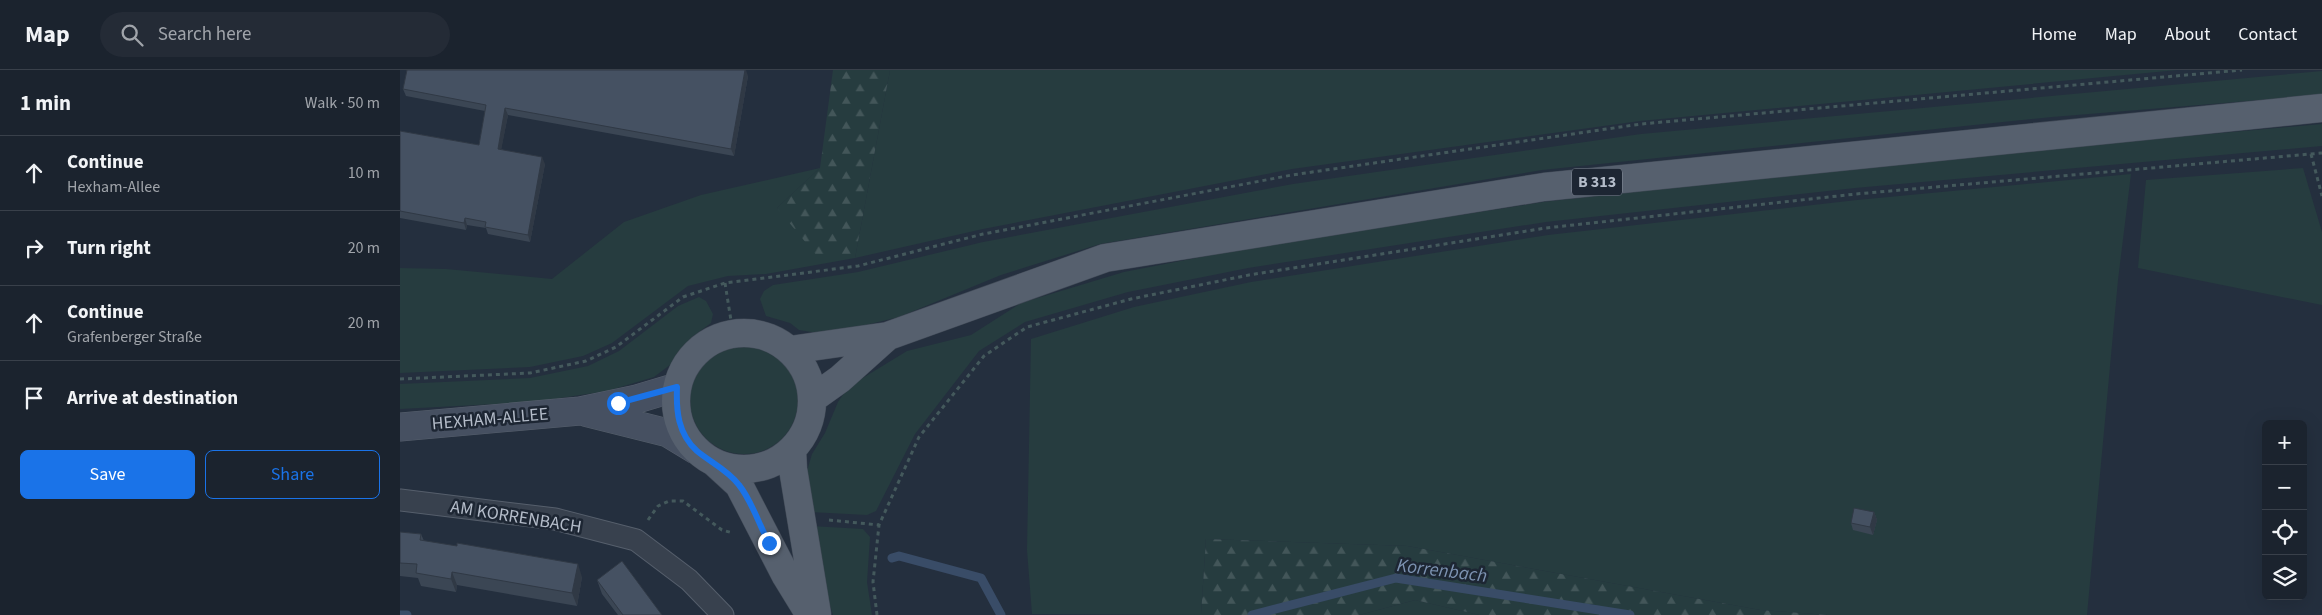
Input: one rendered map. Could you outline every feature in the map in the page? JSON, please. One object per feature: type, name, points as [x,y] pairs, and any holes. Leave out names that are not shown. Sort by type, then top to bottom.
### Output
[{"type":"main road","name":"B 313","points":[[790,350],[888,336],[1105,258],[1544,187],[2322,108]]},
{"type":"main road","points":[[706,457],[737,469],[759,467],[776,461],[792,450],[803,435],[810,417],[812,398],[809,381],[802,365],[790,350],[773,339],[754,333],[733,333],[713,340],[695,352],[683,370],[677,387],[676,411],[683,432],[706,457],[739,484],[786,576],[810,615]]},
{"type":"main road","name":"B 313","points":[[812,398],[840,379],[888,336]]},
{"type":"main road","name":"HEXHAM-ALLEE","points":[[400,427],[580,411],[637,399],[677,387]]},
{"type":"main road","name":"HEXHAM-ALLEE","points":[[580,411],[668,433],[706,457]]},
{"type":"main road","points":[[792,450],[802,530],[817,615]]},
{"type":"street","name":"AM KORRENBACH","points":[[400,500],[555,519],[636,540],[689,580],[723,615]]},
{"type":"path","points":[[400,379],[530,373],[586,361],[616,347],[683,297],[726,283],[858,266],[983,234],[1292,176],[1641,124],[2242,70]]},
{"type":"path","points":[[877,615],[873,582],[879,525],[919,437],[984,356],[1027,327],[1131,299],[1249,275],[1546,228],[1856,194],[2322,153]]},
{"type":"path","points":[[2311,154],[2322,196]]},
{"type":"path","points":[[726,283],[733,333]]},
{"type":"path","points":[[636,540],[658,506],[669,500],[683,501],[722,530],[738,535]]},
{"type":"path","points":[[828,520],[879,525]]},
{"type":"green space","points":[[833,70],[890,70],[855,258],[817,256],[777,208],[820,168]]},
{"type":"green space","points":[[890,70],[2178,70],[1640,121],[1292,169],[983,229],[855,258]]},
{"type":"green space","points":[[2322,71],[2322,95],[2052,117],[1542,170],[1100,244],[1001,275],[899,317],[824,334],[799,330],[790,323],[766,316],[760,299],[764,291],[773,285],[858,272],[983,242],[1293,184],[1641,134]]},
{"type":"green space","points":[[2322,124],[2322,146],[1855,188],[1546,222],[1248,268],[1128,292],[1025,322],[979,351],[915,434],[876,511],[867,515],[810,512],[807,471],[812,454],[825,433],[838,402],[848,387],[907,351],[971,335],[1021,303],[1124,272],[1247,248],[1543,202],[1855,166]]},
{"type":"green space","points":[[820,168],[777,208],[855,258],[766,274],[728,276],[688,286],[612,343],[583,356],[530,367],[400,373],[400,268],[446,269],[552,279],[624,222],[701,195]]},
{"type":"green space","points":[[2303,168],[2322,232],[2322,305],[2138,268],[2146,180]]},
{"type":"green space","points":[[2131,174],[2118,280],[2087,615],[1827,615],[1760,610],[1407,546],[1206,539],[1201,615],[1032,614],[1027,550],[1031,339],[1134,307],[1251,282],[1548,235],[1857,200]]},
{"type":"green space","points":[[699,297],[706,301],[713,314],[711,323],[692,337],[670,365],[654,377],[607,391],[534,402],[400,409],[400,384],[530,378],[588,366],[619,351],[678,306]]},
{"type":"green space","points":[[744,346],[765,350],[782,362],[794,379],[798,400],[794,421],[782,438],[765,450],[744,454],[723,450],[706,438],[694,421],[690,400],[694,379],[706,362],[723,350]]},
{"type":"green space","points":[[811,526],[863,529],[870,537],[867,582],[872,615],[833,615],[823,584]]},
{"type":"green space","points":[[1206,539],[1407,546],[1760,610],[1827,615],[1480,615],[1415,600],[1359,615],[1201,615]]},
{"type":"green space","points":[[1415,600],[1480,615],[1359,615]]},
{"type":"building","points":[[407,70],[745,70],[731,149],[505,108],[498,149],[542,157],[528,235],[485,227],[486,222],[465,218],[464,223],[400,211],[400,131],[479,145],[486,105],[403,89]]},
{"type":"building","points":[[1854,508],[1874,512],[1870,527],[1851,523]]},
{"type":"building","points":[[400,532],[421,534],[420,540],[457,546],[457,543],[578,564],[572,593],[452,572],[451,579],[416,573],[417,564],[400,563]]},
{"type":"building","points":[[622,561],[662,615],[623,615],[597,580]]},
{"type":"waterway","name":"Korrenbach","points":[[892,558],[899,556],[981,578],[1001,615]]},
{"type":"waterway","name":"Korrenbach","points":[[1252,615],[1396,578],[1630,615]]},
{"type":"waterway","name":"Korrenbach","points":[[400,615],[407,615]]},
{"type":"route","points":[[618,403],[677,387],[676,411],[683,432],[696,450],[715,463],[739,484],[769,543]]}]
